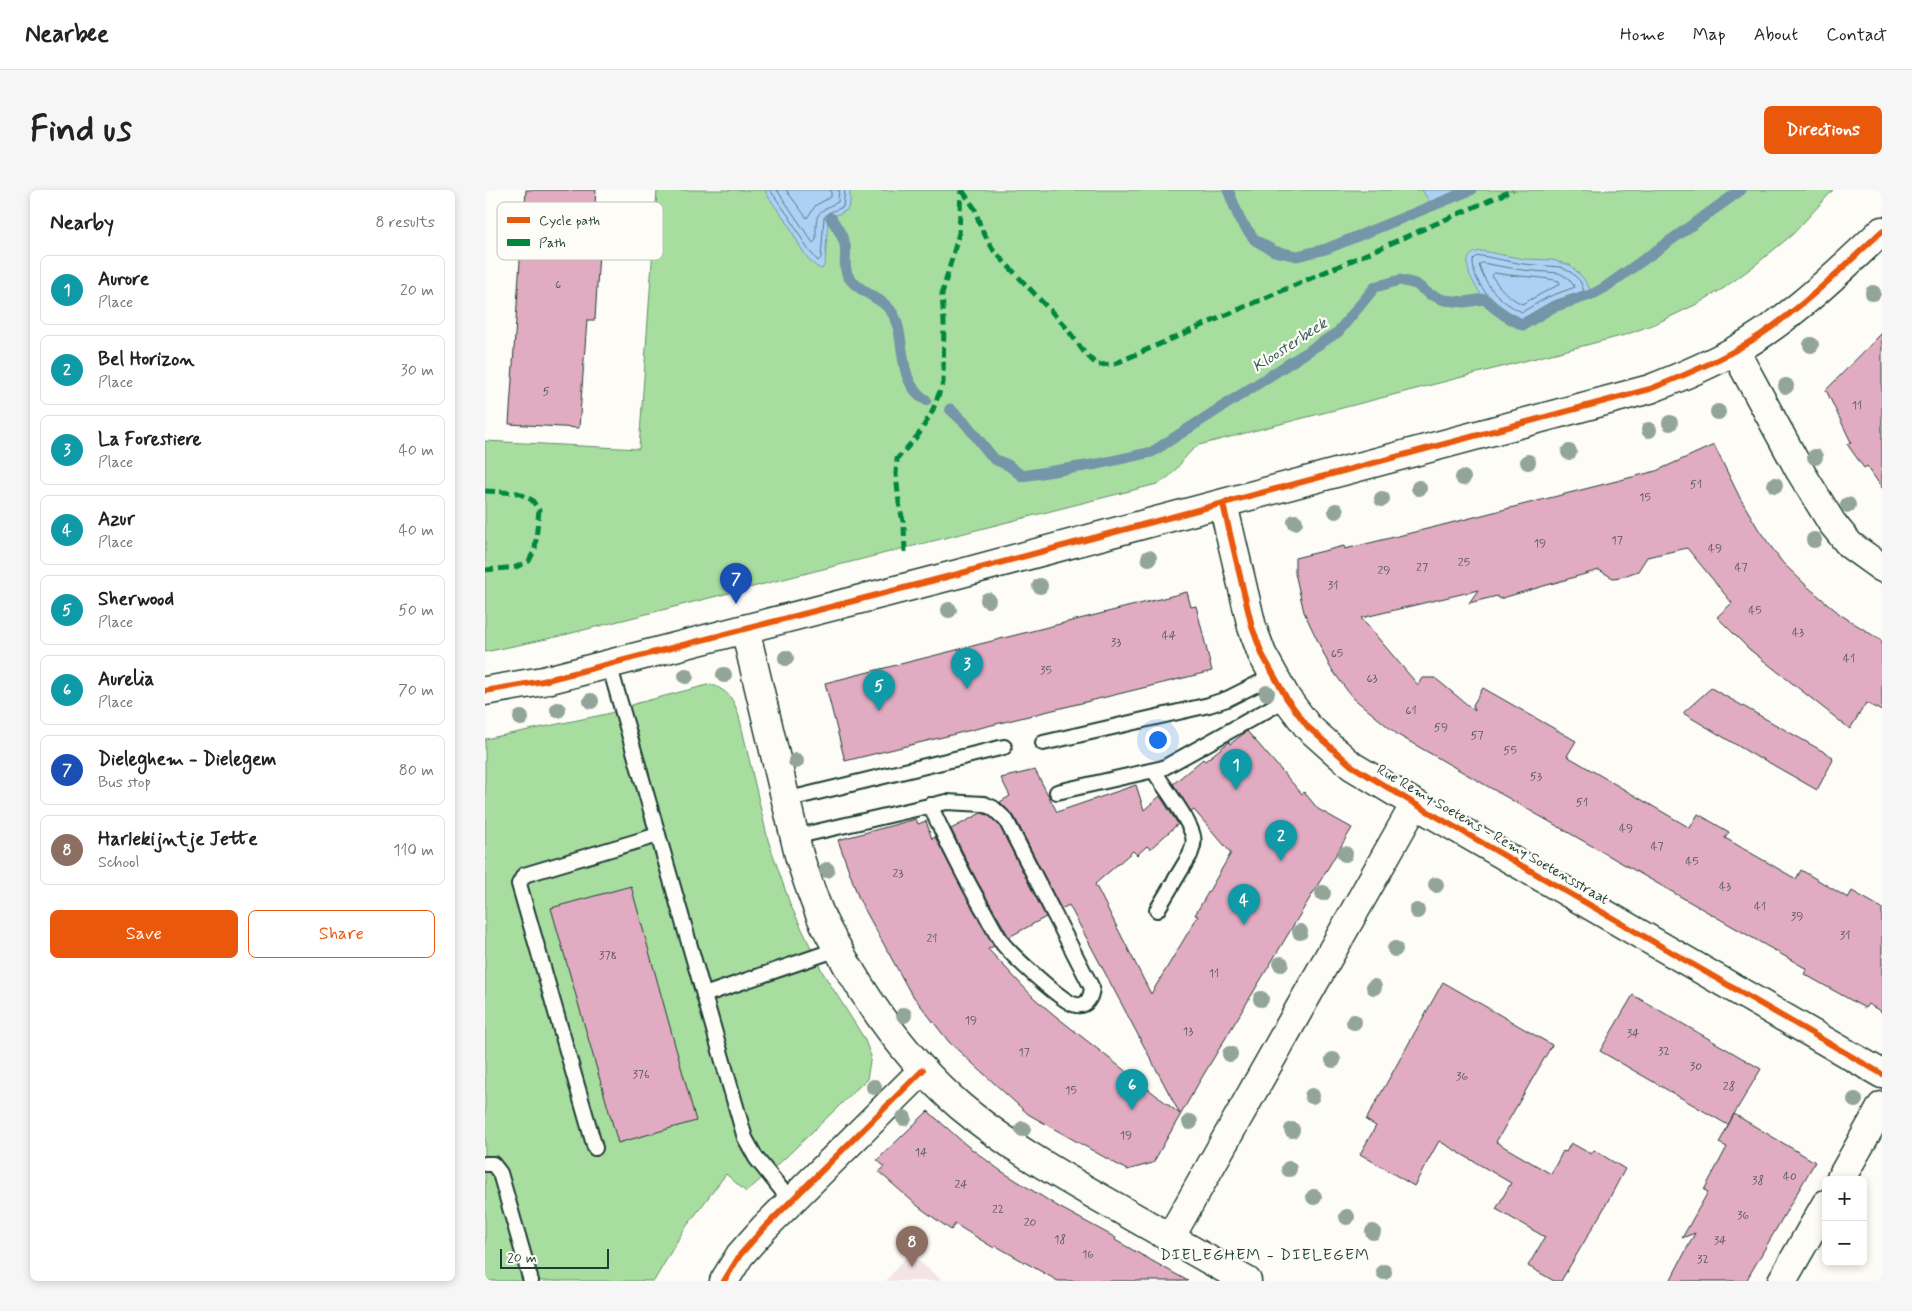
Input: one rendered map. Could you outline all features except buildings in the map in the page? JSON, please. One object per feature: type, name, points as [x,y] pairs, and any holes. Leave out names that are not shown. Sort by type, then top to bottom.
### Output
[{"type":"street","points":[[485,691],[543,681],[745,630],[1650,390],[1735,351],[1790,312],[1826,283],[1882,231]]},
{"type":"street","points":[[1735,351],[1800,471],[1832,523],[1850,545],[1882,568]]},
{"type":"street","name":"Rue Remy Soetens - Remy Soetensstraat","points":[[1223,504],[1252,627],[1262,654],[1287,699],[1308,727],[1352,766],[1882,1074]]},
{"type":"street","points":[[745,630],[794,837],[810,890],[823,921],[868,1002],[923,1070],[960,1105],[999,1136],[1037,1161],[1247,1281]]},
{"type":"street","points":[[1170,1238],[1415,804]]},
{"type":"street","points":[[724,1281],[740,1255],[791,1200],[923,1070]]},
{"type":"street","points":[[1842,1176],[1882,1106]]},
{"type":"street","points":[[1782,1281],[1822,1211]]},
{"type":"lane","points":[[609,664],[745,1138],[756,1158],[791,1200]]},
{"type":"lane","points":[[1043,743],[1209,705],[1227,699],[1273,676]]},
{"type":"lane","points":[[1057,792],[1154,771],[1173,763],[1287,699]]},
{"type":"lane","points":[[785,800],[1004,747]]},
{"type":"lane","points":[[1154,771],[1189,827],[1193,837],[1193,846],[1189,855],[1157,910]]},
{"type":"lane","points":[[794,837],[930,805],[946,802],[984,804],[993,808],[1006,820],[1092,988],[1091,998],[1088,1001],[1080,1005],[1071,1003],[1030,971],[1003,943],[960,870],[930,805]]},
{"type":"lane","points":[[595,1148],[519,884],[524,875],[658,835]]},
{"type":"lane","points":[[703,996],[838,949]]},
{"type":"lane","points":[[485,1164],[493,1164],[500,1172],[531,1281]]},
{"type":"shaded area","points":[[909,1253],[943,1281],[886,1281]]},
{"type":"green space","points":[[657,190],[1833,190],[1793,234],[1724,288],[1697,304],[1655,324],[1625,335],[1199,445],[1188,454],[1170,476],[1157,484],[556,637],[485,652],[485,441],[639,449],[652,260],[663,260],[663,202],[656,202]]},
{"type":"green space","points":[[711,684],[726,693],[737,710],[768,840],[790,904],[823,973],[864,1038],[871,1056],[867,1079],[784,1159],[746,1192],[726,1174],[683,1231],[654,1281],[485,1281],[485,739],[607,714],[638,703]]},
{"type":"water","points":[[765,190],[850,190],[850,203],[847,210],[828,219],[825,264],[822,269],[816,266],[806,255]]},
{"type":"water","points":[[1422,190],[1453,190],[1454,197],[1432,206]]},
{"type":"water","points":[[1482,251],[1524,259],[1552,260],[1570,265],[1583,278],[1593,294],[1553,307],[1523,325],[1504,316],[1493,308],[1476,286],[1468,267],[1468,260],[1473,254]]},
{"type":"waterway","name":"Kloosterbeek","points":[[1228,190],[1240,220],[1255,240],[1274,251],[1297,256],[1326,249],[1471,190]]},
{"type":"waterway","name":"Kloosterbeek","points":[[950,409],[966,424],[994,459],[1008,465],[1022,476],[1098,464],[1152,452],[1338,332],[1375,287],[1400,280],[1416,284],[1429,294],[1444,300],[1464,302],[1485,299],[1499,311],[1523,325],[1553,307],[1593,294],[1604,288],[1741,190]]},
{"type":"waterway","name":"Kloosterbeek","points":[[831,218],[844,241],[845,267],[850,279],[862,290],[882,302],[893,314],[897,323],[907,375],[917,393],[926,400]]},
{"type":"marked path","points":[[905,552],[904,526],[896,474],[897,459],[919,434],[932,412],[943,383],[944,322],[942,294],[959,233],[961,190]]},
{"type":"marked path","points":[[962,190],[975,209],[981,228],[994,251],[1065,326],[1084,352],[1097,365],[1114,364],[1513,190]]},
{"type":"marked path","points":[[485,491],[518,493],[532,500],[539,510],[535,549],[529,561],[516,567],[485,570]]},
{"type":"cycle path","points":[[485,691],[543,681],[958,574],[1650,389],[1713,362],[1774,326],[1811,296],[1882,231]]},
{"type":"cycle path","points":[[1223,504],[1252,627],[1262,654],[1287,699],[1308,727],[1352,766],[1882,1074]]},
{"type":"cycle path","points":[[724,1281],[740,1255],[764,1228],[923,1070]]},
{"type":"place","name":"Dieleghem - Dielegem","points":[[736,604]]},
{"type":"place","name":"La Forestiere","points":[[967,689]]},
{"type":"place","name":"Sherwood","points":[[879,711]]},
{"type":"place","name":"Aurore","points":[[1236,790]]},
{"type":"place","name":"Bel Horizon","points":[[1281,861]]},
{"type":"place","name":"Azur","points":[[1244,925]]},
{"type":"place","name":"Aurelia","points":[[1132,1110]]},
{"type":"place","name":"Harlekijntje Jette","points":[[912,1267]]},
{"type":"district","name":"DIELEGHEM - DIELEGEM","points":[[1265,1254]]}]
